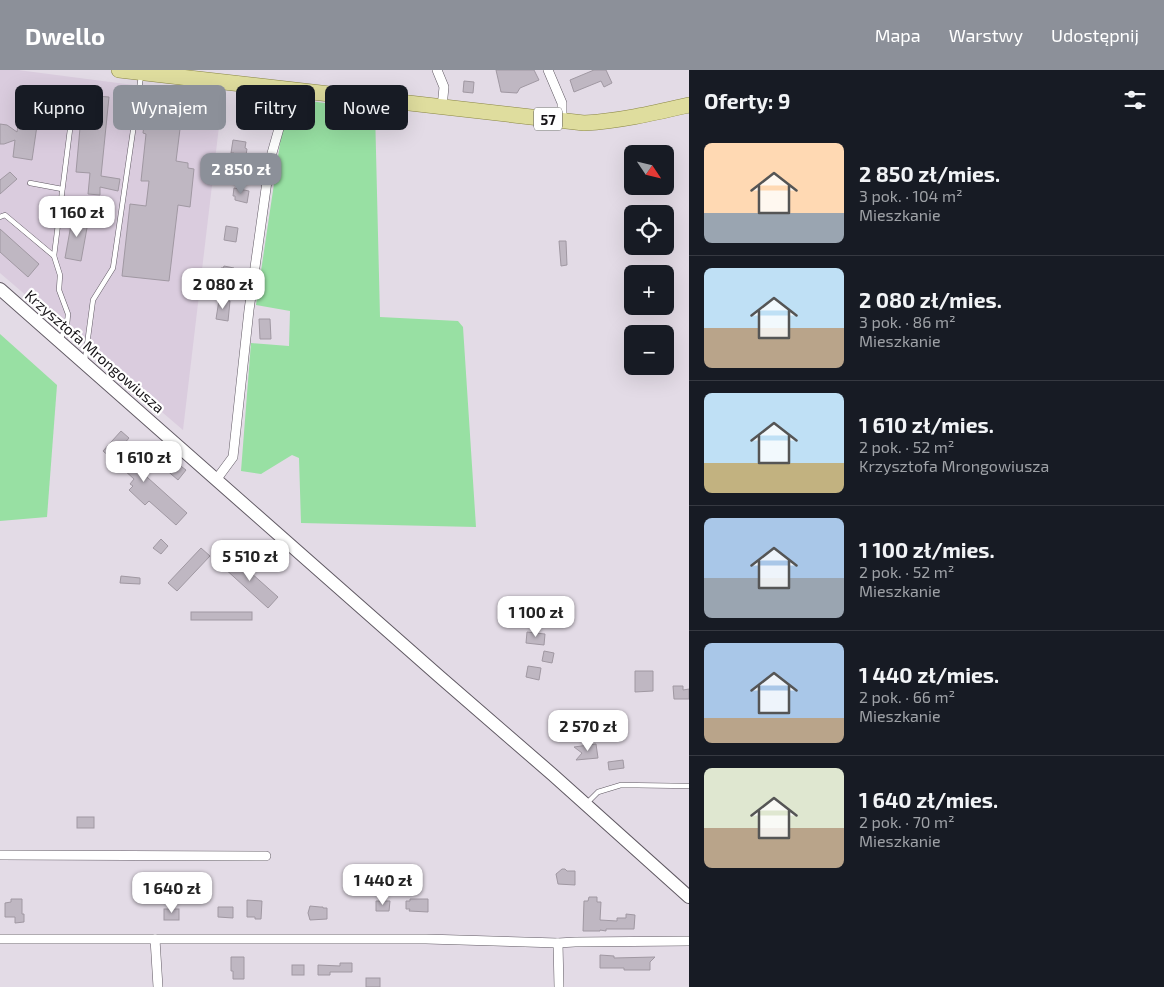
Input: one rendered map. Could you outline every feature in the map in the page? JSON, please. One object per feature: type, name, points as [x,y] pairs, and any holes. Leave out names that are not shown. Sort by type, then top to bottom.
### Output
[{"type":"main road","name":"57","points":[[119,70],[142,73],[209,75],[269,85]]},
{"type":"main road","name":"57","points":[[315,92],[584,123],[608,122],[689,105]]},
{"type":"main road","name":"Krzysztofa Mrongowiusza","points":[[0,289],[586,804],[689,897]]},
{"type":"street","points":[[437,70],[444,87],[442,107]]},
{"type":"street","points":[[548,70],[562,103],[562,120]]},
{"type":"street","points":[[216,480],[233,458],[249,310],[270,160],[279,130]]},
{"type":"street","points":[[0,855],[266,856]]},
{"type":"street","points":[[0,939],[426,940],[558,943],[689,941]]},
{"type":"street","points":[[155,939],[158,987]]},
{"type":"street","points":[[558,943],[559,987]]},
{"type":"lane","points":[[84,364],[93,300],[113,268],[142,73]]},
{"type":"lane","points":[[59,342],[67,325],[68,314],[59,290],[60,275],[54,256],[70,130]]},
{"type":"lane","points":[[30,183],[62,189]]},
{"type":"lane","points":[[0,217],[5,215],[54,256]]},
{"type":"lane","points":[[586,804],[598,792],[621,785],[689,786]]},
{"type":"shaded area","points":[[0,70],[18,70],[133,85],[113,85],[113,130],[219,130],[183,430],[0,273]]},
{"type":"green space","points":[[315,102],[325,103],[325,130],[375,130],[380,317],[458,321],[463,327],[476,527],[301,523],[299,458],[292,455],[261,474],[241,471],[251,343],[289,346],[290,311],[256,305],[282,130],[315,130]]},
{"type":"green space","points":[[0,334],[57,385],[47,517],[0,521]]},
{"type":"building","points":[[496,70],[534,70],[539,80],[520,88],[517,93],[501,92]]},
{"type":"building","points":[[594,70],[606,70],[612,83],[604,87],[601,81],[574,92],[570,80]]},
{"type":"building","points":[[464,81],[474,82],[473,93],[463,92]]},
{"type":"building","points":[[103,97],[109,97],[101,176],[120,179],[118,191],[100,187],[100,195],[88,194],[90,173],[76,172],[80,130],[103,130]]},
{"type":"building","points":[[0,124],[7,125],[17,132],[17,130],[36,130],[32,160],[13,157],[15,140],[0,144]]},
{"type":"building","points":[[143,130],[180,130],[176,161],[188,163],[188,168],[194,169],[190,207],[178,205],[169,281],[122,276],[130,204],[146,206],[149,181],[141,181],[146,134],[143,133]]},
{"type":"building","points":[[233,140],[246,142],[246,155],[243,155],[242,162],[233,161],[234,153],[231,153]]},
{"type":"building","points":[[10,172],[17,179],[0,194],[0,180]]},
{"type":"building","points":[[234,188],[249,191],[247,203],[235,200],[235,196],[233,196]]},
{"type":"building","points":[[73,214],[89,217],[81,261],[65,258]]},
{"type":"building","points":[[226,226],[238,228],[236,242],[224,240]]},
{"type":"building","points":[[0,229],[39,264],[28,277],[0,252]]},
{"type":"building","points":[[559,241],[566,241],[567,265],[561,266]]},
{"type":"building","points":[[224,266],[234,268],[232,281],[229,284],[221,282],[222,277],[219,276],[221,268]]},
{"type":"building","points":[[219,300],[230,301],[228,321],[216,319]]},
{"type":"building","points":[[259,319],[270,319],[271,339],[260,339]]},
{"type":"building","points":[[121,431],[129,438],[118,451],[187,513],[176,525],[149,501],[145,505],[129,490],[133,486],[130,484],[134,479],[103,451]]},
{"type":"building","points":[[174,456],[180,461],[178,464],[186,470],[178,480],[164,468]]},
{"type":"building","points":[[161,539],[168,546],[161,554],[153,548]]},
{"type":"building","points":[[201,548],[210,556],[177,591],[168,583]]},
{"type":"building","points":[[232,556],[278,597],[268,608],[223,567]]},
{"type":"building","points":[[121,576],[140,578],[140,584],[120,583]]},
{"type":"building","points":[[191,612],[252,612],[252,620],[191,620]]},
{"type":"building","points":[[527,632],[545,634],[544,645],[526,643]]},
{"type":"building","points":[[544,651],[554,653],[552,663],[542,661]]},
{"type":"building","points":[[528,666],[541,668],[539,680],[526,677]]},
{"type":"building","points":[[635,671],[653,671],[653,691],[635,692]]},
{"type":"building","points":[[673,686],[683,686],[683,690],[689,689],[689,699],[674,699]]},
{"type":"building","points":[[596,744],[598,758],[576,760],[582,753],[574,747]]},
{"type":"building","points":[[623,760],[624,768],[609,770],[608,762]]},
{"type":"building","points":[[77,817],[94,817],[94,828],[77,828]]},
{"type":"building","points":[[562,869],[575,871],[575,885],[558,884],[556,874]]},
{"type":"building","points":[[589,897],[597,897],[597,902],[601,902],[600,920],[617,921],[617,918],[626,918],[626,914],[635,915],[634,929],[583,931],[584,901],[588,901]]},
{"type":"building","points":[[11,899],[22,899],[24,922],[15,923],[15,917],[5,917],[5,903],[11,902]]},
{"type":"building","points":[[410,899],[428,899],[428,912],[409,911],[410,909],[406,909],[406,901],[410,901]]},
{"type":"building","points":[[247,900],[262,901],[261,919],[247,917]]},
{"type":"building","points":[[376,901],[390,901],[389,911],[376,911]]},
{"type":"building","points":[[310,906],[327,908],[327,919],[310,920],[308,913]]},
{"type":"building","points":[[218,907],[233,907],[233,918],[218,917]]},
{"type":"building","points":[[164,909],[179,909],[179,920],[164,920]]},
{"type":"building","points":[[600,955],[614,956],[614,958],[655,957],[650,962],[650,970],[624,970],[624,968],[600,968]]},
{"type":"building","points":[[231,957],[244,957],[244,979],[233,979]]},
{"type":"building","points":[[340,963],[352,963],[352,972],[330,972],[330,975],[318,975],[318,965],[340,966]]},
{"type":"building","points":[[292,965],[304,965],[304,975],[292,975]]},
{"type":"building","points":[[366,978],[380,978],[380,987],[366,987]]}]
